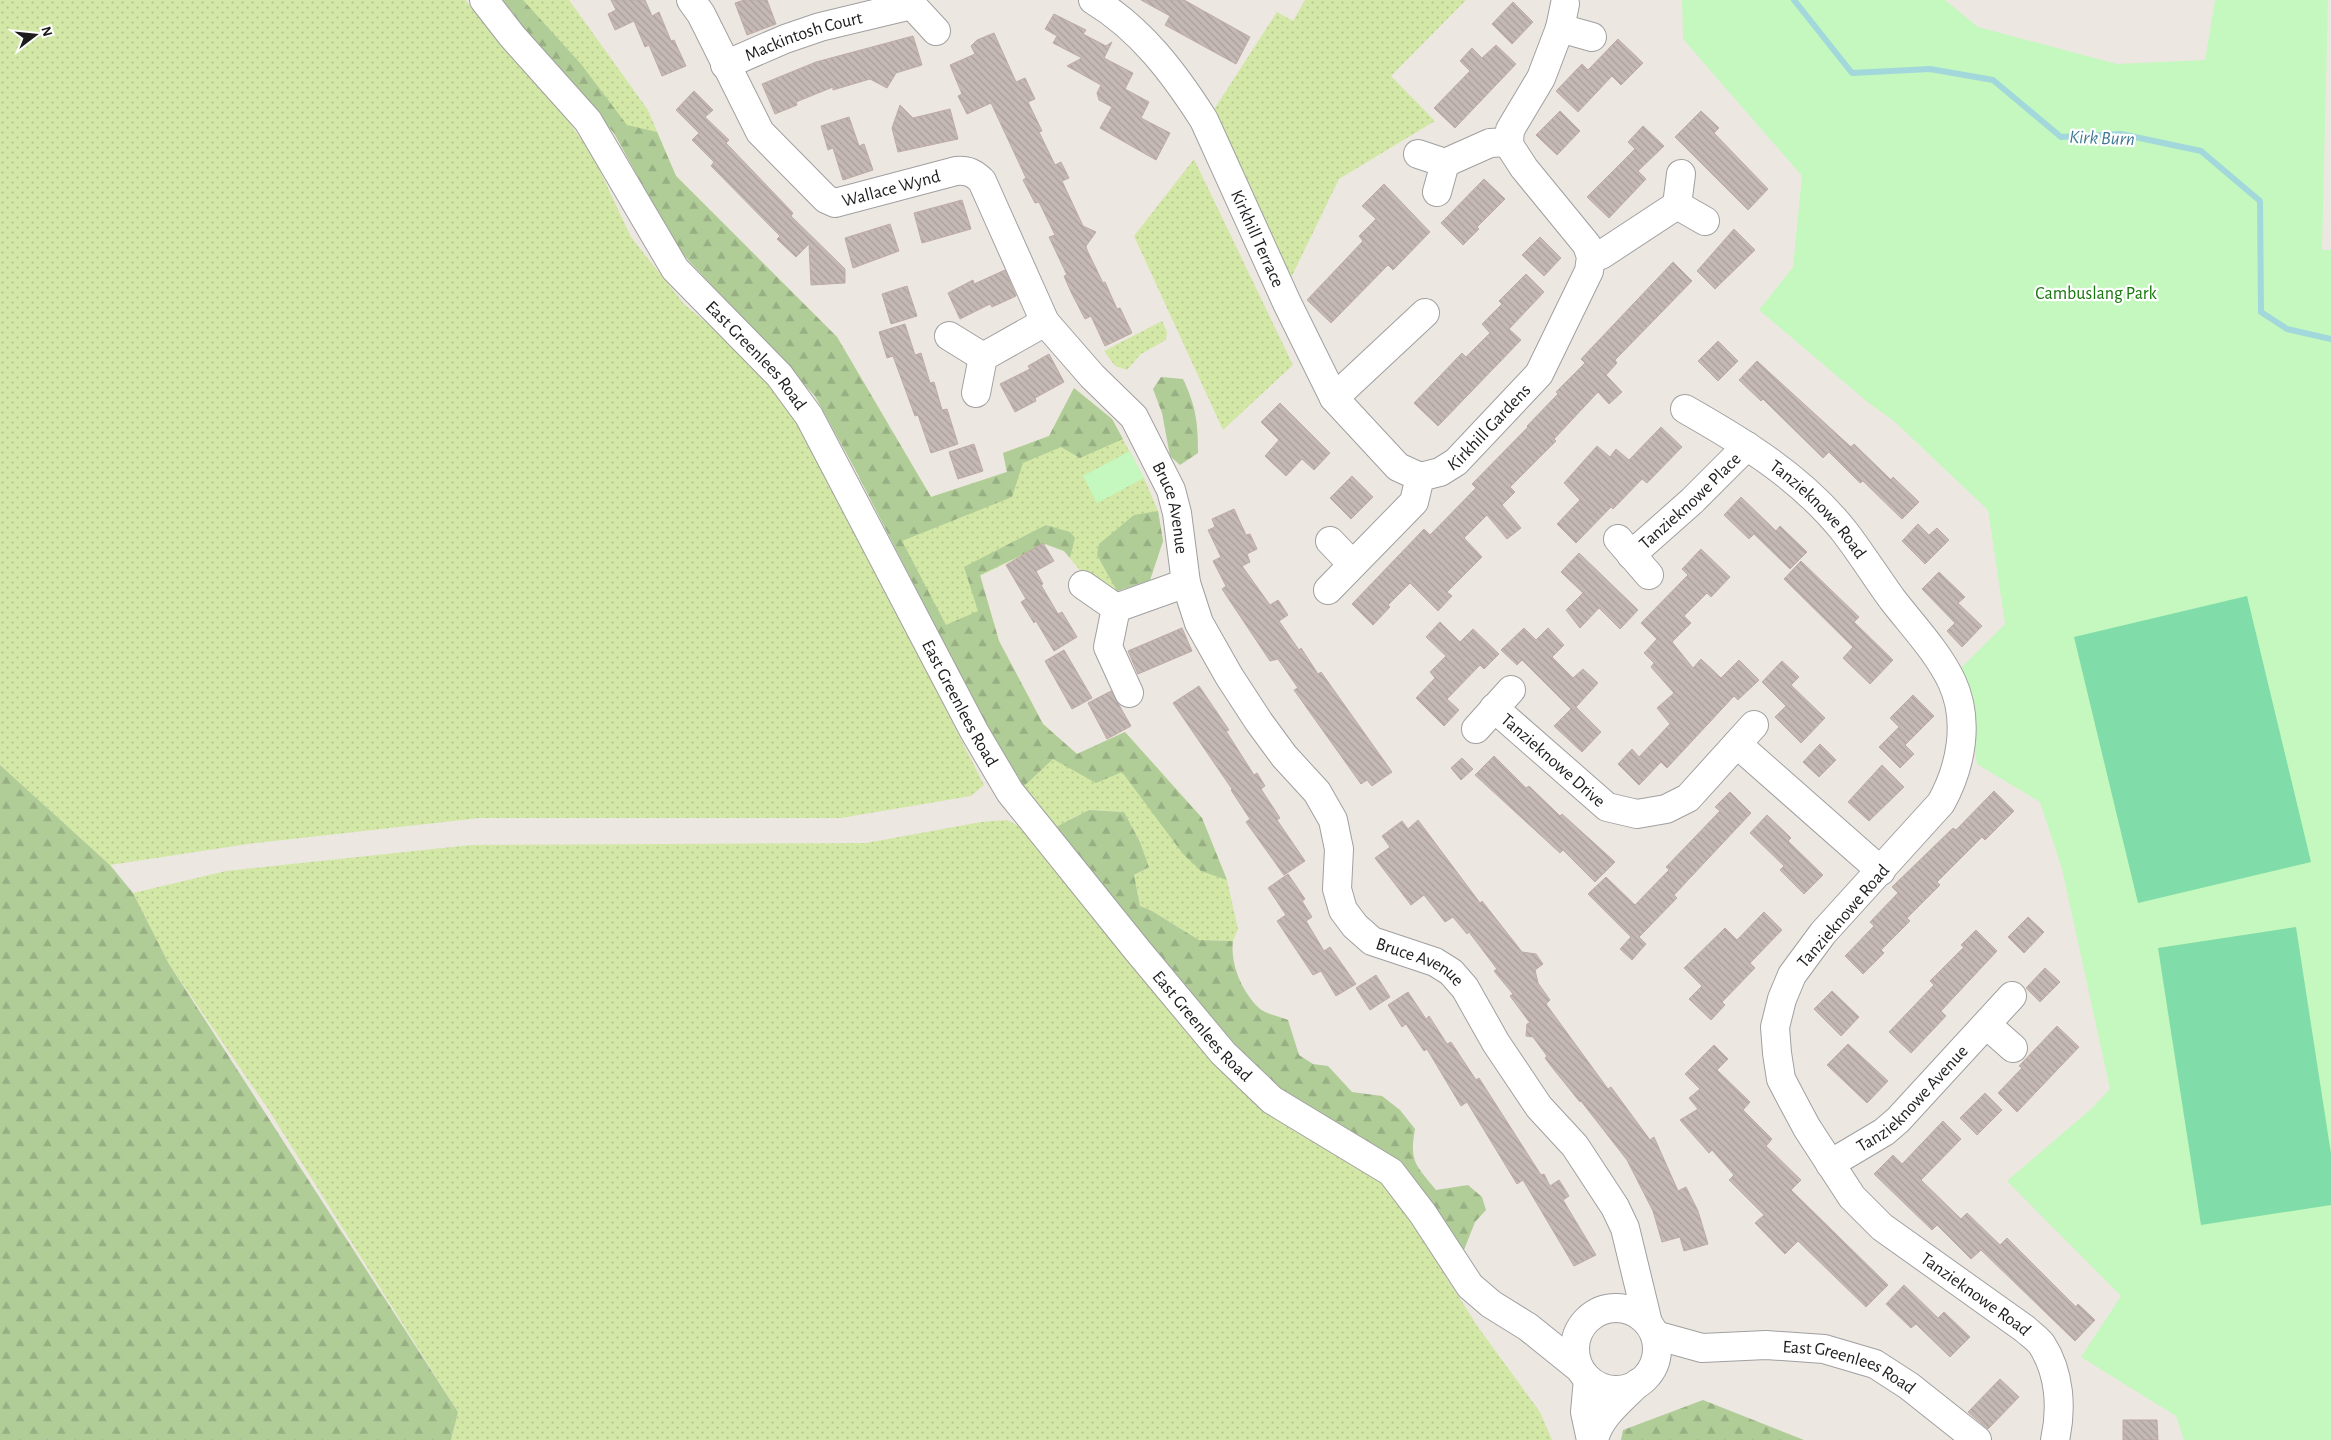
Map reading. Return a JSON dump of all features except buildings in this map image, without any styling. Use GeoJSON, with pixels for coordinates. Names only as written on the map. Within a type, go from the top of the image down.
{"type":"FeatureCollection","features":[{"type":"Feature","properties":{"kind":"street","name":"East Greenlees Road"},"geometry":{"type":"LineString","coordinates":[[484,0],[512,36],[588,121],[675,269],[779,375],[809,416],[974,731],[1010,792],[1138,951],[1224,1053],[1272,1100],[1391,1172],[1423,1214],[1470,1286],[1490,1304],[1528,1327],[1583,1373]]}},
{"type":"Feature","properties":{"kind":"street","name":"Wallace Wynd"},"geometry":{"type":"LineString","coordinates":[[691,0],[701,14],[760,132],[826,199],[835,203],[956,170],[965,170],[982,181],[1045,322],[1092,376],[1134,417],[1144,437]]}},
{"type":"Feature","properties":{"kind":"street","name":"Kirkhill Terrace"},"geometry":{"type":"LineString","coordinates":[[1093,0],[1106,8],[1144,40],[1188,96],[1204,120],[1287,303],[1334,398],[1398,467],[1420,477]]}},
{"type":"Feature","properties":{"kind":"street","name":"Mackintosh Court"},"geometry":{"type":"LineString","coordinates":[[725,64],[785,39],[820,27],[913,2],[936,31]]}},
{"type":"Feature","properties":{"kind":"street"},"geometry":{"type":"LineString","coordinates":[[1592,37],[1563,16],[1541,78],[1510,130],[1509,142],[1511,148],[1524,168],[1584,240],[1591,257],[1601,255],[1676,204],[1681,174]]}},
{"type":"Feature","properties":{"kind":"street"},"geometry":{"type":"LineString","coordinates":[[1418,154],[1445,163],[1490,143],[1509,142]]}},
{"type":"Feature","properties":{"kind":"street"},"geometry":{"type":"LineString","coordinates":[[1437,192],[1445,163]]}},
{"type":"Feature","properties":{"kind":"street"},"geometry":{"type":"LineString","coordinates":[[1676,204],[1705,221]]}},
{"type":"Feature","properties":{"kind":"street","name":"Kirkhill Gardens"},"geometry":{"type":"LineString","coordinates":[[1420,477],[1440,472],[1456,462],[1539,374],[1590,272],[1591,257]]}},
{"type":"Feature","properties":{"kind":"street"},"geometry":{"type":"LineString","coordinates":[[1334,398],[1425,313]]}},
{"type":"Feature","properties":{"kind":"street"},"geometry":{"type":"LineString","coordinates":[[976,393],[983,357],[1045,322]]}},
{"type":"Feature","properties":{"kind":"street"},"geometry":{"type":"LineString","coordinates":[[949,336],[983,357]]}},
{"type":"Feature","properties":{"kind":"street","name":"Tanzieknowe Road"},"geometry":{"type":"LineString","coordinates":[[1685,409],[1747,446],[1780,469],[1810,495],[1843,530],[1936,656],[1952,683],[1962,727],[1960,751],[1949,789],[1941,803],[1824,933],[1792,975],[1782,999],[1775,1027],[1782,1078],[1807,1128],[1852,1197],[1882,1227],[2025,1329],[2042,1345],[2056,1376],[2060,1400],[2055,1440]]}},
{"type":"Feature","properties":{"kind":"street","name":"Bruce Avenue"},"geometry":{"type":"LineString","coordinates":[[1144,437],[1171,490],[1186,583],[1199,623],[1229,676],[1284,756],[1317,792],[1333,820],[1339,849],[1337,889],[1343,910],[1355,926],[1372,941],[1435,962],[1451,972],[1465,988],[1496,1043],[1539,1107],[1575,1146],[1615,1207],[1625,1228],[1632,1262],[1651,1329]]}},
{"type":"Feature","properties":{"kind":"street","name":"Tanzieknowe Place"},"geometry":{"type":"LineString","coordinates":[[1633,556],[1692,502],[1747,446]]}},
{"type":"Feature","properties":{"kind":"street"},"geometry":{"type":"LineString","coordinates":[[1328,590],[1414,502],[1420,477]]}},
{"type":"Feature","properties":{"kind":"street"},"geometry":{"type":"LineString","coordinates":[[1330,541],[1352,564]]}},
{"type":"Feature","properties":{"kind":"street"},"geometry":{"type":"LineString","coordinates":[[1116,608],[1186,583]]}},
{"type":"Feature","properties":{"kind":"street"},"geometry":{"type":"LineString","coordinates":[[1083,585],[1116,608]]}},
{"type":"Feature","properties":{"kind":"street"},"geometry":{"type":"LineString","coordinates":[[1116,608],[1108,647],[1129,693]]}},
{"type":"Feature","properties":{"kind":"street","name":"Tanzieknowe Drive"},"geometry":{"type":"LineString","coordinates":[[1476,729],[1503,699],[1587,791],[1607,807],[1626,813],[1637,814],[1666,809],[1688,798],[1746,734],[1881,871]]}},
{"type":"Feature","properties":{"kind":"street","name":"Tanzieknowe Avenue"},"geometry":{"type":"LineString","coordinates":[[1830,1164],[1884,1132],[1898,1120],[2012,996]]}},
{"type":"Feature","properties":{"kind":"street"},"geometry":{"type":"LineString","coordinates":[[1987,1025],[2013,1048]]}},
{"type":"Feature","properties":{"kind":"street"},"geometry":{"type":"LineString","coordinates":[[1592,1440],[1585,1412],[1583,1373],[1575,1355],[1575,1342],[1579,1329],[1600,1313],[1632,1262]]}},
{"type":"Feature","properties":{"kind":"street"},"geometry":{"type":"LineString","coordinates":[[1528,1327],[1600,1313],[1632,1311],[1651,1329],[1657,1349],[1654,1362],[1643,1379],[1609,1412],[1592,1440]]}},
{"type":"Feature","properties":{"kind":"street","name":"East Greenlees Road"},"geometry":{"type":"LineString","coordinates":[[1651,1329],[1702,1348],[1795,1345],[1824,1348],[1874,1364],[1909,1386],[1977,1440]]}},
{"type":"Feature","properties":{"kind":"street","name":"East Greenlees Road"},"geometry":{"type":"LineString","coordinates":[[1643,1379],[1702,1348]]}},
{"type":"Feature","properties":{"kind":"street"},"geometry":{"type":"LineString","coordinates":[[1583,1373],[1599,1386],[1612,1390],[1625,1389],[1643,1379]]}},
{"type":"Feature","properties":{"kind":"green space"},"geometry":{"type":"Polygon","coordinates":[[[0,0],[465,0],[541,82],[593,156],[631,237],[684,304],[754,363],[801,423],[984,785],[971,796],[841,818],[480,818],[248,844],[110,865],[0,765],[0,0]]]}},
{"type":"Feature","properties":{"kind":"green space"},"geometry":{"type":"Polygon","coordinates":[[[496,0],[569,0],[648,110],[676,176],[837,337],[931,497],[1007,472],[1003,453],[1049,436],[1074,388],[1112,419],[1144,478],[1158,511],[1163,541],[1150,580],[1117,591],[1083,574],[1064,551],[1045,544],[980,576],[999,641],[1043,724],[1077,754],[1125,732],[1202,818],[1227,880],[1238,929],[1233,941],[1199,940],[1152,911],[1140,906],[1134,875],[1149,867],[1140,842],[1124,812],[1089,810],[1052,829],[1008,769],[855,469],[815,396],[677,248],[614,133],[496,0]]]}},
{"type":"Feature","properties":{"kind":"green space"},"geometry":{"type":"Polygon","coordinates":[[[496,0],[523,0],[581,64],[627,125],[657,132],[676,176],[837,337],[931,497],[1007,472],[1003,453],[1049,436],[1074,388],[1112,419],[1123,439],[1080,458],[1061,447],[1023,463],[1012,497],[902,541],[946,625],[978,611],[964,567],[1046,525],[1070,532],[1075,538],[1070,558],[1064,551],[1045,544],[980,575],[999,641],[1043,724],[1077,754],[1125,732],[1202,818],[1227,880],[1201,871],[1183,854],[1122,772],[1096,783],[1053,759],[1022,788],[1008,769],[855,469],[815,396],[677,248],[614,133],[496,0]]]}},
{"type":"Feature","properties":{"kind":"green space"},"geometry":{"type":"Polygon","coordinates":[[[1305,0],[1466,0],[1391,76],[1435,121],[1339,179],[1289,282],[1213,111],[1277,12],[1293,21],[1305,0]]]}},
{"type":"Feature","properties":{"kind":"green space","name":"Cambuslang Park"},"geometry":{"type":"Polygon","coordinates":[[[1682,0],[1945,0],[1978,27],[2117,64],[2205,60],[2215,0],[2328,0],[2322,250],[2331,250],[2331,1440],[2184,1440],[2176,1416],[2081,1357],[2121,1296],[2007,1181],[2091,1109],[2110,1089],[2062,869],[2040,802],[1977,764],[1962,667],[2005,624],[1988,510],[1894,421],[1870,404],[1759,310],[1793,267],[1802,176],[1683,39],[1682,0]]]}},
{"type":"Feature","properties":{"kind":"green space"},"geometry":{"type":"Polygon","coordinates":[[[1194,159],[1293,365],[1223,430],[1134,236],[1194,159]]]}},
{"type":"Feature","properties":{"kind":"green space"},"geometry":{"type":"Polygon","coordinates":[[[1162,321],[1167,332],[1166,340],[1141,354],[1127,370],[1115,366],[1104,351],[1162,321]]]}},
{"type":"Feature","properties":{"kind":"green space"},"geometry":{"type":"Polygon","coordinates":[[[1161,377],[1183,379],[1191,398],[1195,415],[1198,453],[1180,465],[1170,456],[1162,413],[1153,389],[1161,377]]]}},
{"type":"Feature","properties":{"kind":"green space"},"geometry":{"type":"Polygon","coordinates":[[[1130,451],[1144,478],[1097,503],[1083,476],[1130,451]]]}},
{"type":"Feature","properties":{"kind":"green space"},"geometry":{"type":"Polygon","coordinates":[[[1158,511],[1163,541],[1150,580],[1117,591],[1097,555],[1099,544],[1134,515],[1158,511]]]}},
{"type":"Feature","properties":{"kind":"green space"},"geometry":{"type":"Polygon","coordinates":[[[2247,596],[2311,862],[2138,903],[2074,637],[2247,596]]]}},
{"type":"Feature","properties":{"kind":"green space"},"geometry":{"type":"Polygon","coordinates":[[[0,765],[110,865],[133,893],[169,964],[458,1412],[451,1440],[0,1440],[0,765]]]}},
{"type":"Feature","properties":{"kind":"green space"},"geometry":{"type":"Polygon","coordinates":[[[1089,810],[1124,812],[1140,842],[1149,867],[1134,875],[1140,906],[1152,911],[1199,940],[1233,941],[1235,968],[1247,994],[1262,1010],[1288,1020],[1299,1055],[1313,1064],[1328,1066],[1352,1092],[1382,1096],[1400,1110],[1415,1129],[1413,1149],[1416,1162],[1423,1175],[1436,1190],[1468,1185],[1482,1197],[1486,1210],[1475,1222],[1462,1255],[1395,1164],[1269,1084],[1182,988],[1052,829],[1089,810]]]}},
{"type":"Feature","properties":{"kind":"green space"},"geometry":{"type":"Polygon","coordinates":[[[1007,820],[1021,827],[1128,960],[1222,1066],[1289,1128],[1385,1181],[1478,1327],[1540,1412],[1552,1440],[451,1440],[458,1412],[268,1109],[169,964],[133,893],[226,871],[471,845],[866,843],[981,822],[1007,820]]]}},
{"type":"Feature","properties":{"kind":"green space"},"geometry":{"type":"Polygon","coordinates":[[[2296,927],[2331,1154],[2331,1205],[2201,1225],[2158,948],[2296,927]]]}},
{"type":"Feature","properties":{"kind":"green space"},"geometry":{"type":"Polygon","coordinates":[[[1703,1400],[1804,1440],[1621,1440],[1623,1430],[1703,1400]]]}},
{"type":"Feature","properties":{"kind":"waterway","name":"Kirk Burn"},"geometry":{"type":"LineString","coordinates":[[1794,0],[1852,73],[1930,69],[1993,80],[2061,137],[2121,134],[2201,151],[2260,201],[2261,312],[2287,329],[2331,339]]}}]}
